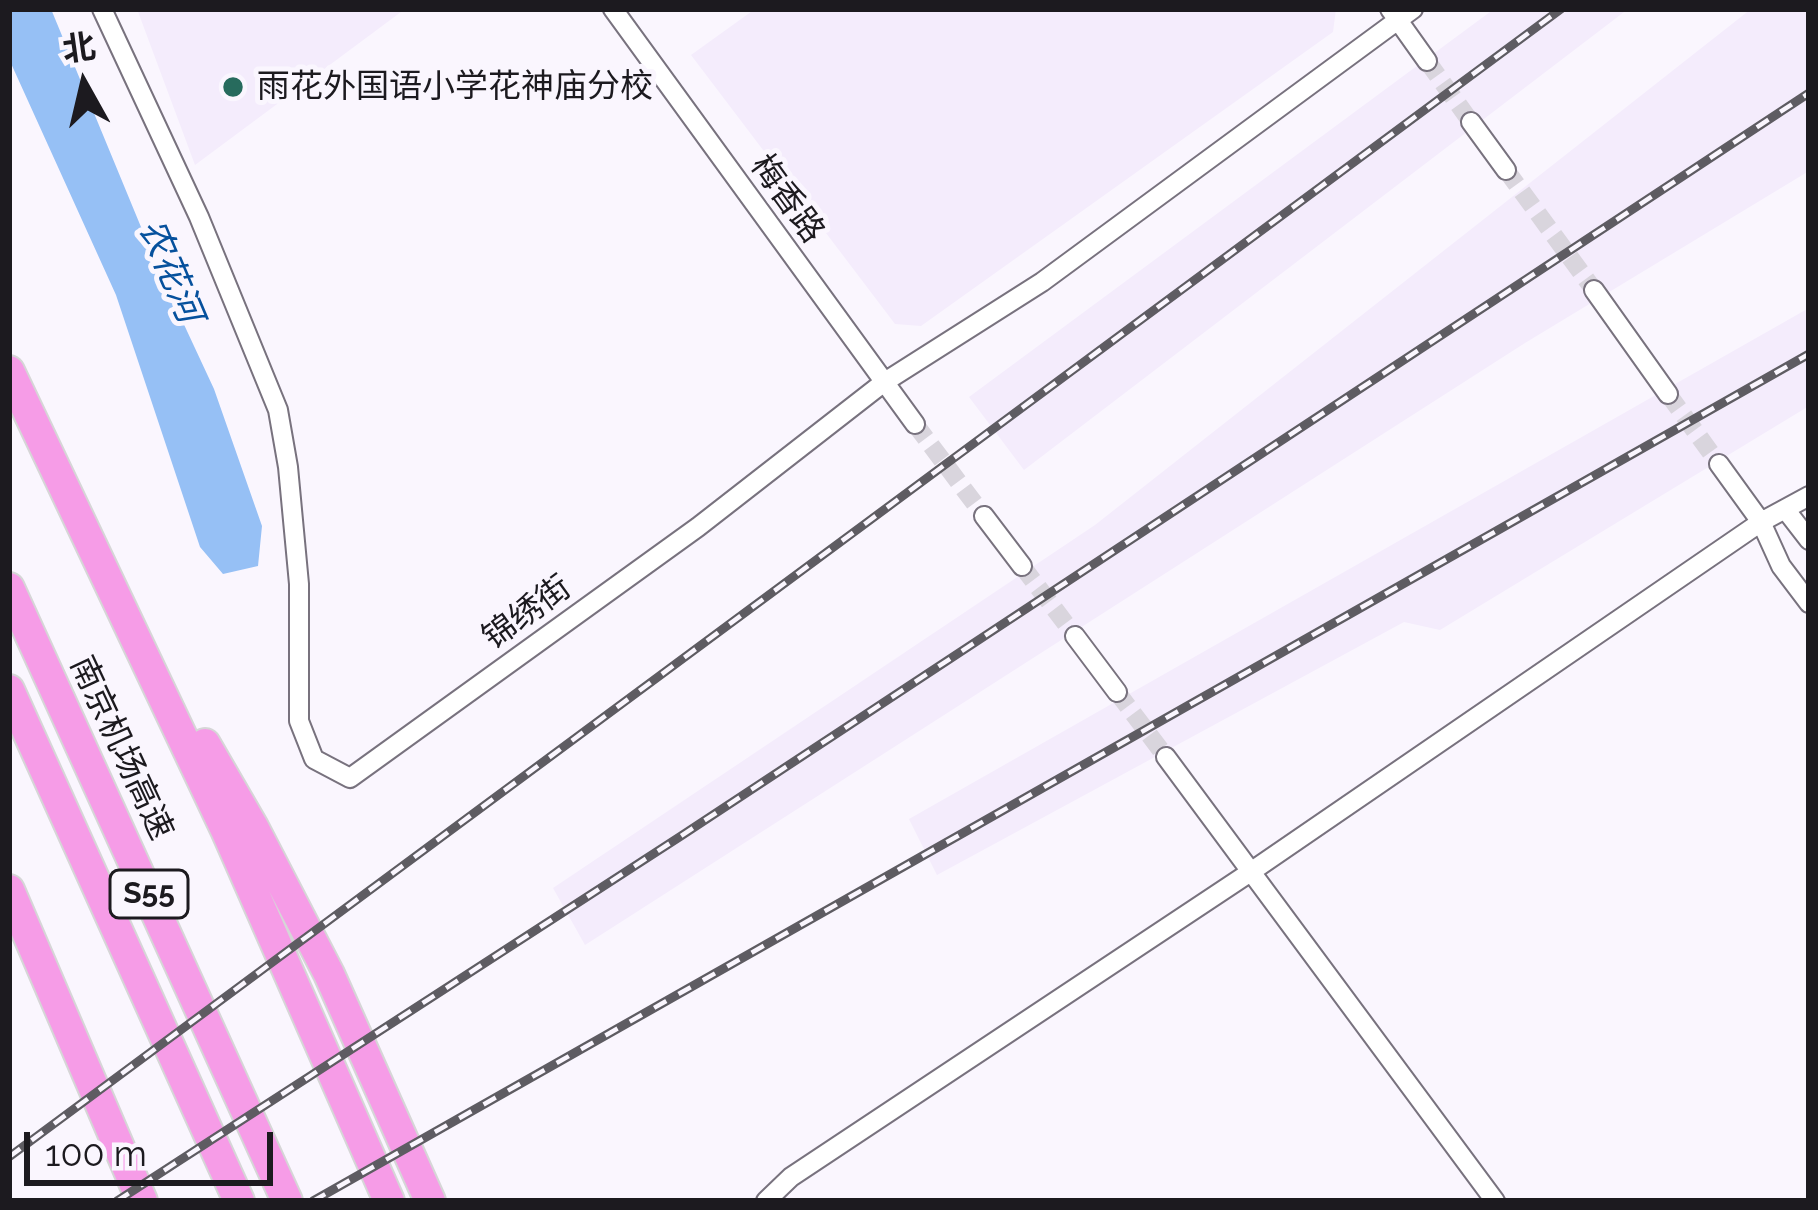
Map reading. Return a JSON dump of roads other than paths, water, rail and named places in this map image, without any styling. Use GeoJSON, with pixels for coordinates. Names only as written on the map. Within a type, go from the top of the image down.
{"type":"FeatureCollection","features":[{"type":"Feature","properties":{"kind":"highway"},"geometry":{"type":"LineString","coordinates":[[9,370],[226,830],[389,1201]]}},
{"type":"Feature","properties":{"kind":"highway"},"geometry":{"type":"LineString","coordinates":[[108,580],[254,827],[328,974],[430,1201]]}},
{"type":"Feature","properties":{"kind":"highway","name":"南京机场高速"},"geometry":{"type":"LineString","coordinates":[[9,588],[287,1201]]}},
{"type":"Feature","properties":{"kind":"highway","name":"S55"},"geometry":{"type":"LineString","coordinates":[[9,690],[239,1201]]}},
{"type":"Feature","properties":{"kind":"highway"},"geometry":{"type":"LineString","coordinates":[[9,890],[142,1201]]}},
{"type":"Feature","properties":{"kind":"street","name":"锦绣街"},"geometry":{"type":"LineString","coordinates":[[102,9],[199,217],[278,410],[299,584],[299,721],[314,759],[350,778],[698,527],[883,383],[1042,282],[1400,13]]}},
{"type":"Feature","properties":{"kind":"street","name":"梅香路"},"geometry":{"type":"LineString","coordinates":[[613,9],[915,424]]}},
{"type":"Feature","properties":{"kind":"street"},"geometry":{"type":"LineString","coordinates":[[1400,13],[1427,62]]}},
{"type":"Feature","properties":{"kind":"street"},"geometry":{"type":"LineString","coordinates":[[1471,122],[1507,170]]}},
{"type":"Feature","properties":{"kind":"street"},"geometry":{"type":"LineString","coordinates":[[1594,290],[1668,394]]}},
{"type":"Feature","properties":{"kind":"street"},"geometry":{"type":"LineString","coordinates":[[1719,464],[1761,522],[1781,566],[1809,603]]}},
{"type":"Feature","properties":{"kind":"street"},"geometry":{"type":"LineString","coordinates":[[766,1201],[791,1177],[1252,871],[1761,522],[1809,496]]}},
{"type":"Feature","properties":{"kind":"street"},"geometry":{"type":"LineString","coordinates":[[1785,509],[1809,540]]}},
{"type":"Feature","properties":{"kind":"street"},"geometry":{"type":"LineString","coordinates":[[984,516],[1022,566]]}},
{"type":"Feature","properties":{"kind":"street"},"geometry":{"type":"LineString","coordinates":[[1076,637],[1117,692]]}},
{"type":"Feature","properties":{"kind":"street"},"geometry":{"type":"LineString","coordinates":[[1166,757],[1495,1201]]}},
{"type":"Feature","properties":{"kind":"water"},"geometry":{"type":"Polygon","coordinates":[[[9,9],[51,9],[160,273],[214,389],[262,526],[258,566],[223,574],[200,547],[116,295],[9,59],[9,9]]]}},
{"type":"Feature","properties":{"kind":"tunnel"},"geometry":{"type":"LineString","coordinates":[[1427,61],[1471,122]]}},
{"type":"Feature","properties":{"kind":"tunnel"},"geometry":{"type":"LineString","coordinates":[[1506,170],[1594,290]]}},
{"type":"Feature","properties":{"kind":"tunnel"},"geometry":{"type":"LineString","coordinates":[[1668,394],[1719,464]]}},
{"type":"Feature","properties":{"kind":"tunnel"},"geometry":{"type":"LineString","coordinates":[[915,424],[984,516]]}},
{"type":"Feature","properties":{"kind":"tunnel"},"geometry":{"type":"LineString","coordinates":[[1022,566],[1075,636]]}},
{"type":"Feature","properties":{"kind":"tunnel"},"geometry":{"type":"LineString","coordinates":[[1117,692],[1166,757]]}},
{"type":"Feature","properties":{"kind":"railway"},"geometry":{"type":"LineString","coordinates":[[9,1157],[1561,9]]}},
{"type":"Feature","properties":{"kind":"railway"},"geometry":{"type":"LineString","coordinates":[[117,1201],[681,836],[1809,93]]}},
{"type":"Feature","properties":{"kind":"railway"},"geometry":{"type":"LineString","coordinates":[[313,1201],[1809,354]]}},
{"type":"Feature","properties":{"kind":"place","name":"雨花外国语小学花神庙分校"},"geometry":{"type":"Point","coordinates":[233,87]}},
{"type":"Feature","properties":{"kind":"water label","name":"农花河"},"geometry":{"type":"Point","coordinates":[170,271]}}]}
